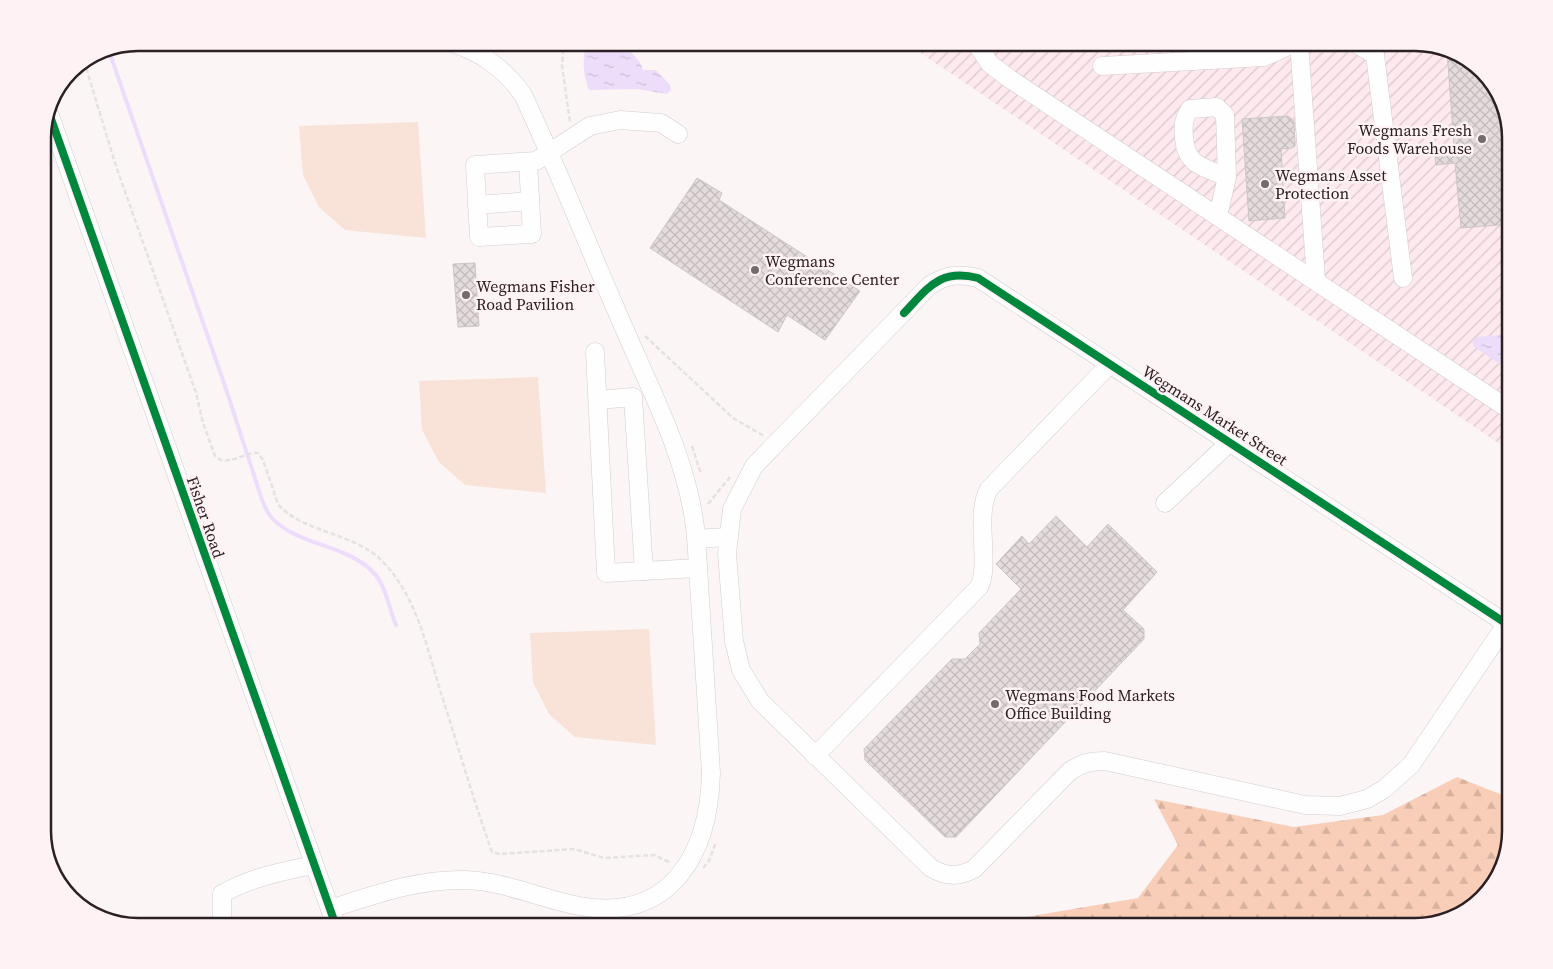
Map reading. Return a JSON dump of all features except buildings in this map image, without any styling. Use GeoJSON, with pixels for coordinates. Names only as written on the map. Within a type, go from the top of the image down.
{"type":"FeatureCollection","features":[{"type":"Feature","properties":{"kind":"street"},"geometry":{"type":"LineString","coordinates":[[337,918],[408,885],[444,880],[468,880],[500,885],[581,907],[622,907],[650,898],[663,891],[686,868],[698,848],[708,811],[710,793],[706,678],[694,510],[682,464],[652,388],[522,95],[504,71],[481,55],[471,51]]}},
{"type":"Feature","properties":{"kind":"street"},"geometry":{"type":"LineString","coordinates":[[981,51],[990,64],[1010,80],[1316,280],[1502,405]]}},
{"type":"Feature","properties":{"kind":"street"},"geometry":{"type":"LineString","coordinates":[[1102,66],[1264,57],[1278,51]]}},
{"type":"Feature","properties":{"kind":"street"},"geometry":{"type":"LineString","coordinates":[[1299,51],[1316,280]]}},
{"type":"Feature","properties":{"kind":"street"},"geometry":{"type":"LineString","coordinates":[[1375,51],[1403,278]]}},
{"type":"Feature","properties":{"kind":"street"},"geometry":{"type":"LineString","coordinates":[[528,162],[532,234],[480,237],[475,165],[536,160],[567,139],[598,123],[620,120],[661,123],[678,134]]}},
{"type":"Feature","properties":{"kind":"street","name":"Fisher Road"},"geometry":{"type":"LineString","coordinates":[[53,123],[314,865],[330,918]]}},
{"type":"Feature","properties":{"kind":"street"},"geometry":{"type":"LineString","coordinates":[[1218,216],[1227,177]]}},
{"type":"Feature","properties":{"kind":"street"},"geometry":{"type":"LineString","coordinates":[[477,205],[530,201]]}},
{"type":"Feature","properties":{"kind":"street","name":"Wegmans Market Street"},"geometry":{"type":"LineString","coordinates":[[1502,619],[978,278],[962,274],[945,276],[930,285],[754,466],[732,510],[727,537],[734,641],[741,670],[760,701],[931,868],[942,874],[953,876],[974,869],[1070,771],[1081,764],[1093,761],[1105,761],[1280,801],[1323,806],[1353,804],[1368,799],[1384,789],[1411,766],[1502,634]]}},
{"type":"Feature","properties":{"kind":"street"},"geometry":{"type":"LineString","coordinates":[[595,352],[606,572],[698,568]]}},
{"type":"Feature","properties":{"kind":"street"},"geometry":{"type":"LineString","coordinates":[[815,756],[979,588],[982,575],[983,504],[988,489],[1110,364]]}},
{"type":"Feature","properties":{"kind":"street"},"geometry":{"type":"LineString","coordinates":[[598,400],[633,397],[652,388]]}},
{"type":"Feature","properties":{"kind":"street"},"geometry":{"type":"LineString","coordinates":[[633,397],[644,570]]}},
{"type":"Feature","properties":{"kind":"street"},"geometry":{"type":"LineString","coordinates":[[1165,503],[1230,442]]}},
{"type":"Feature","properties":{"kind":"street"},"geometry":{"type":"LineString","coordinates":[[696,539],[727,537]]}},
{"type":"Feature","properties":{"kind":"street"},"geometry":{"type":"LineString","coordinates":[[222,918],[222,894],[234,887],[279,872],[314,865]]}},
{"type":"Feature","properties":{"kind":"path"},"geometry":{"type":"LineString","coordinates":[[564,51],[564,85],[570,120],[567,139]]}},
{"type":"Feature","properties":{"kind":"path"},"geometry":{"type":"LineString","coordinates":[[86,69],[115,163],[196,394],[203,423],[215,456],[226,461],[254,452],[261,455],[278,504],[282,509],[306,523],[343,537],[373,553],[386,564],[406,596],[427,643],[492,852],[500,854],[574,849],[604,858],[654,855],[672,865],[686,868],[704,868],[707,866],[716,839]]}},
{"type":"Feature","properties":{"kind":"path"},"geometry":{"type":"LineString","coordinates":[[641,330],[648,344]]}},
{"type":"Feature","properties":{"kind":"path"},"geometry":{"type":"LineString","coordinates":[[645,336],[733,418],[765,437],[762,442]]}},
{"type":"Feature","properties":{"kind":"path"},"geometry":{"type":"LineString","coordinates":[[690,441],[702,478]]}},
{"type":"Feature","properties":{"kind":"path"},"geometry":{"type":"LineString","coordinates":[[708,502],[732,475]]}},
{"type":"Feature","properties":{"kind":"path"},"geometry":{"type":"LineString","coordinates":[[706,494],[708,506]]}},
{"type":"Feature","properties":{"kind":"shaded area"},"geometry":{"type":"Polygon","coordinates":[[[918,51],[1415,51],[1438,54],[1468,69],[1484,85],[1490,95],[1497,110],[1502,132],[1502,446],[918,51]]]}},
{"type":"Feature","properties":{"kind":"shaded area"},"geometry":{"type":"Polygon","coordinates":[[[418,122],[426,238],[345,230],[319,207],[303,175],[299,126],[418,122]]]}},
{"type":"Feature","properties":{"kind":"shaded area"},"geometry":{"type":"Polygon","coordinates":[[[538,377],[546,493],[465,485],[439,462],[422,430],[419,381],[538,377]]]}},
{"type":"Feature","properties":{"kind":"shaded area"},"geometry":{"type":"Polygon","coordinates":[[[649,629],[656,745],[575,737],[549,714],[533,682],[530,633],[649,629]]]}},
{"type":"Feature","properties":{"kind":"green space"},"geometry":{"type":"Polygon","coordinates":[[[1457,777],[1502,795],[1502,831],[1499,854],[1484,884],[1468,900],[1448,911],[1426,917],[1020,918],[1138,898],[1178,845],[1154,799],[1294,827],[1383,815],[1457,777]]]}},
{"type":"Feature","properties":{"kind":"water"},"geometry":{"type":"Polygon","coordinates":[[[585,51],[630,51],[643,70],[656,70],[670,85],[671,90],[667,94],[637,89],[589,90],[584,73],[585,51]]]}},
{"type":"Feature","properties":{"kind":"water"},"geometry":{"type":"Polygon","coordinates":[[[1502,335],[1502,366],[1474,347],[1472,341],[1477,337],[1502,335]]]}},
{"type":"Feature","properties":{"kind":"waterway"},"geometry":{"type":"LineString","coordinates":[[111,56],[266,508],[271,517],[282,527],[294,534],[349,556],[373,572],[384,590],[396,625]]}},
{"type":"Feature","properties":{"kind":"cycle path"},"geometry":{"type":"LineString","coordinates":[[53,123],[333,918]]}},
{"type":"Feature","properties":{"kind":"cycle path"},"geometry":{"type":"LineString","coordinates":[[904,313],[928,288],[944,278],[954,276],[978,278],[1502,621]]}},
{"type":"Feature","properties":{"kind":"place","name":"Wegmans Fresh Foods Warehouse"},"geometry":{"type":"Point","coordinates":[1482,139]}},
{"type":"Feature","properties":{"kind":"place","name":"Wegmans Asset Protection"},"geometry":{"type":"Point","coordinates":[1265,184]}},
{"type":"Feature","properties":{"kind":"place","name":"Wegmans Conference Center"},"geometry":{"type":"Point","coordinates":[755,270]}},
{"type":"Feature","properties":{"kind":"place","name":"Wegmans Fisher Road Pavilion"},"geometry":{"type":"Point","coordinates":[466,295]}},
{"type":"Feature","properties":{"kind":"place","name":"Wegmans Food Markets Office Building"},"geometry":{"type":"Point","coordinates":[995,704]}}]}
